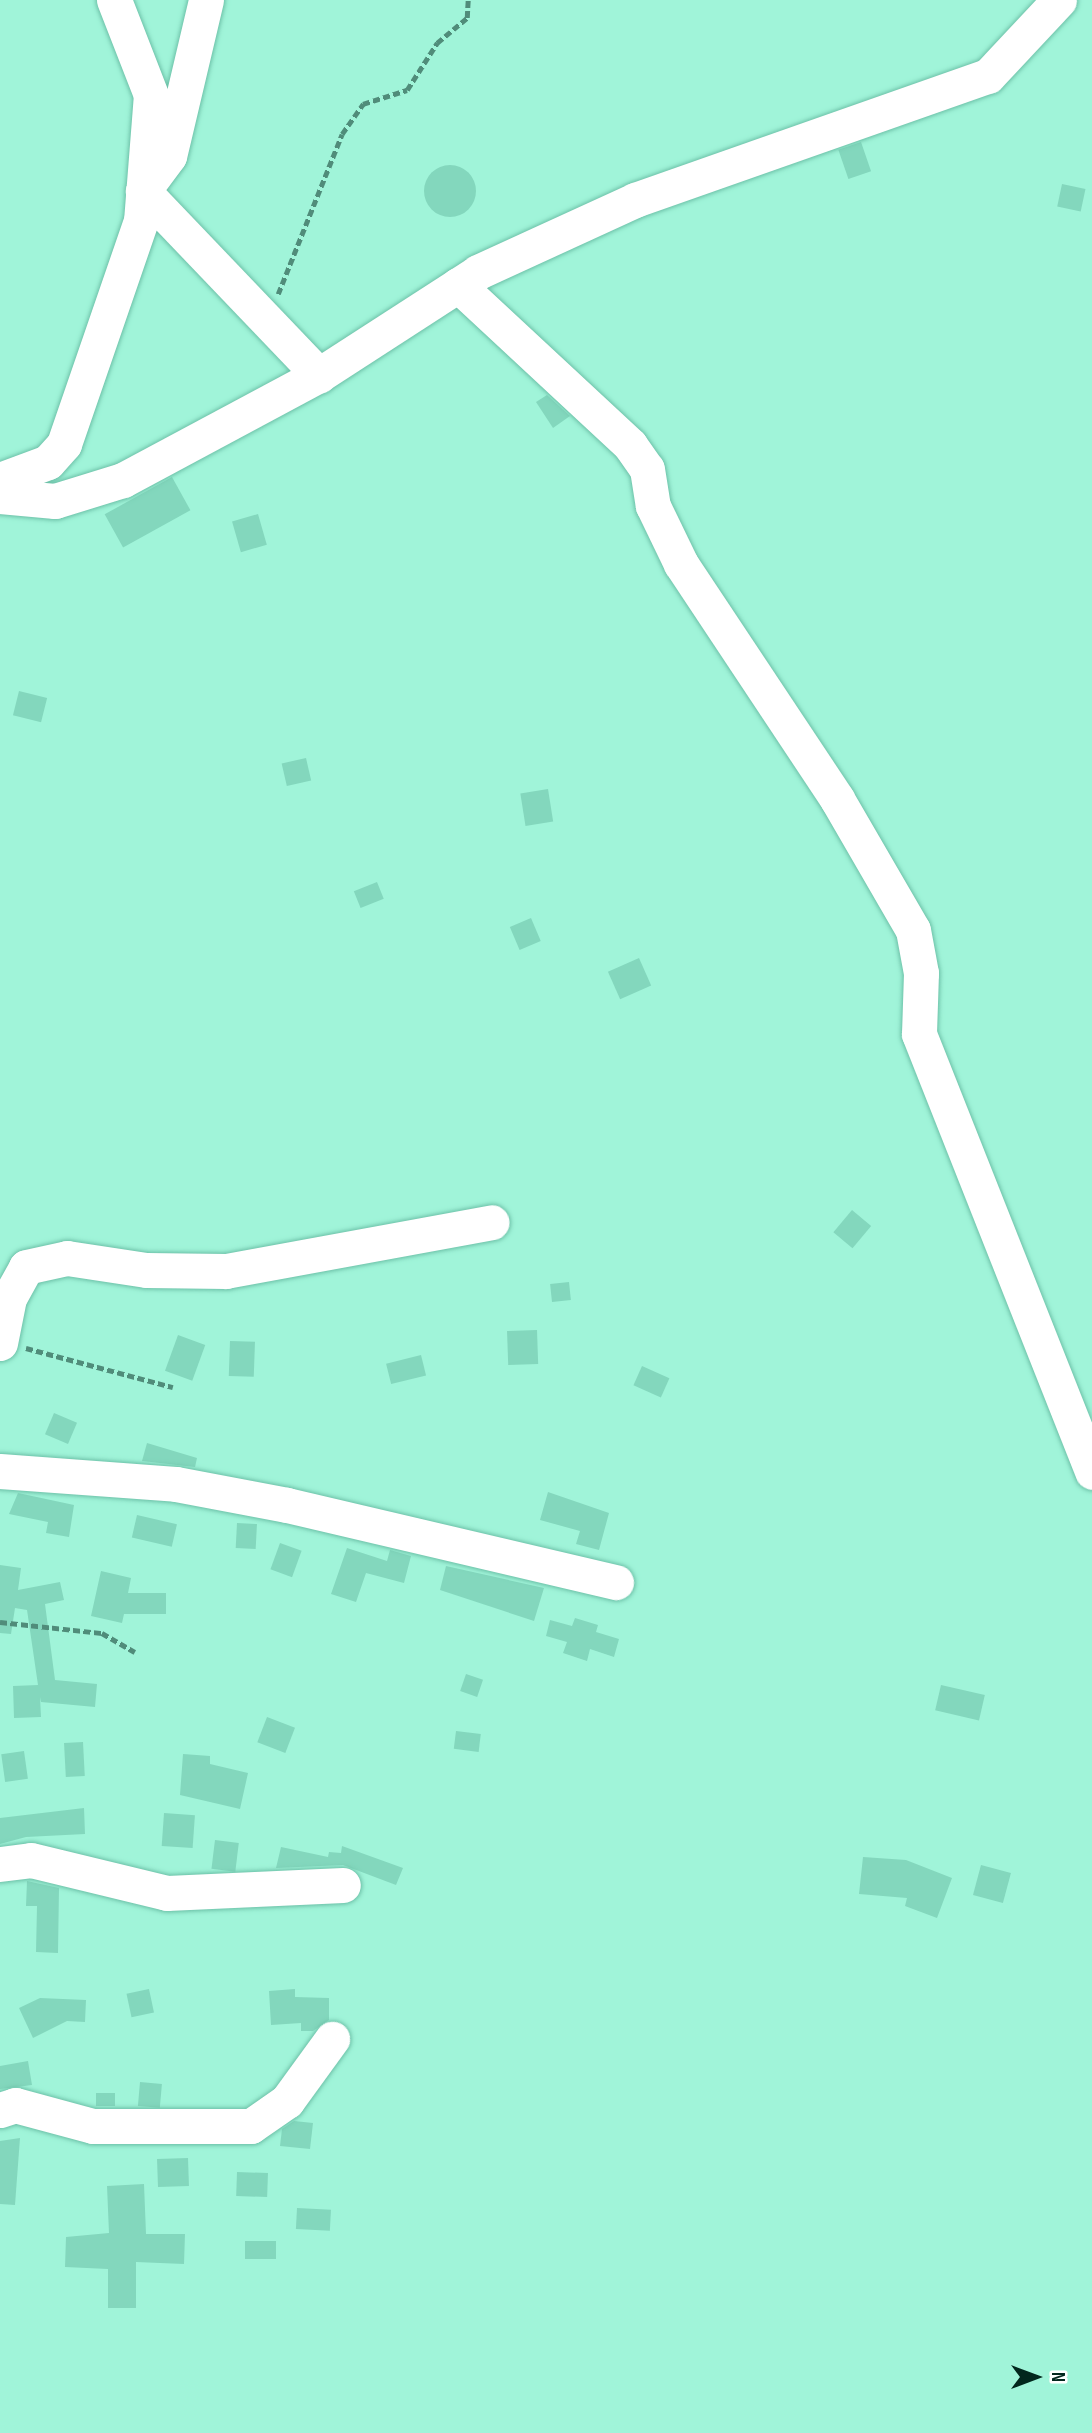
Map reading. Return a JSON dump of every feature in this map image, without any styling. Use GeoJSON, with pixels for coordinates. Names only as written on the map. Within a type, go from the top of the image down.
{"type":"FeatureCollection","features":[{"type":"Feature","properties":{"kind":"street"},"geometry":{"type":"LineString","coordinates":[[0,480],[48,462],[64,444],[141,221],[151,95],[114,0]]}},
{"type":"Feature","properties":{"kind":"street"},"geometry":{"type":"LineString","coordinates":[[144,191],[169,156],[206,0]]}},
{"type":"Feature","properties":{"kind":"street"},"geometry":{"type":"LineString","coordinates":[[0,496],[55,501],[123,480],[319,375],[458,285],[635,200],[988,76],[1059,0]]}},
{"type":"Feature","properties":{"kind":"street"},"geometry":{"type":"LineString","coordinates":[[144,191],[319,375]]}},
{"type":"Feature","properties":{"kind":"street"},"geometry":{"type":"LineString","coordinates":[[458,285],[630,445],[648,468],[653,506],[681,564],[837,799],[913,930],[921,973],[919,1034],[1092,1472]]}},
{"type":"Feature","properties":{"kind":"street"},"geometry":{"type":"LineString","coordinates":[[1,1343],[9,1298],[26,1267],[67,1258],[146,1270],[226,1271],[492,1222]]}},
{"type":"Feature","properties":{"kind":"street"},"geometry":{"type":"LineString","coordinates":[[0,1471],[176,1483],[288,1505],[616,1582]]}},
{"type":"Feature","properties":{"kind":"street"},"geometry":{"type":"LineString","coordinates":[[0,1864],[31,1860],[167,1893],[343,1885]]}},
{"type":"Feature","properties":{"kind":"street"},"geometry":{"type":"LineString","coordinates":[[0,2110],[15,2105],[93,2126],[251,2126],[287,2101],[332,2039]]}},
{"type":"Feature","properties":{"kind":"path"},"geometry":{"type":"LineString","coordinates":[[268,321],[342,134],[363,104],[407,90],[437,43],[467,18],[468,0]]}},
{"type":"Feature","properties":{"kind":"path"},"geometry":{"type":"LineString","coordinates":[[1,1343],[69,1356],[173,1387]]}},
{"type":"Feature","properties":{"kind":"path"},"geometry":{"type":"LineString","coordinates":[[0,1622],[102,1633],[135,1652]]}},
{"type":"Feature","properties":{"kind":"building"},"geometry":{"type":"Polygon","coordinates":[[[861,142],[871,171],[848,179],[838,150],[861,142]]]}},
{"type":"Feature","properties":{"kind":"building"},"geometry":{"type":"Polygon","coordinates":[[[450,165],[460,167],[468,173],[474,181],[474,201],[468,209],[460,215],[450,217],[440,215],[432,209],[426,201],[424,191],[426,181],[432,173],[440,167],[450,165]]]}},
{"type":"Feature","properties":{"kind":"building"},"geometry":{"type":"Polygon","coordinates":[[[1062,184],[1085,189],[1081,211],[1057,206],[1062,184]]]}},
{"type":"Feature","properties":{"kind":"building"},"geometry":{"type":"Polygon","coordinates":[[[547,395],[570,416],[553,428],[536,402],[547,395]]]}},
{"type":"Feature","properties":{"kind":"building"},"geometry":{"type":"Polygon","coordinates":[[[172,477],[190,510],[123,548],[105,514],[172,477]]]}},
{"type":"Feature","properties":{"kind":"building"},"geometry":{"type":"Polygon","coordinates":[[[258,514],[267,545],[241,552],[232,521],[258,514]]]}},
{"type":"Feature","properties":{"kind":"building"},"geometry":{"type":"Polygon","coordinates":[[[19,691],[47,698],[41,722],[13,715],[19,691]]]}},
{"type":"Feature","properties":{"kind":"building"},"geometry":{"type":"Polygon","coordinates":[[[306,758],[311,780],[287,786],[282,764],[306,758]]]}},
{"type":"Feature","properties":{"kind":"building"},"geometry":{"type":"Polygon","coordinates":[[[548,789],[553,822],[526,826],[520,793],[548,789]]]}},
{"type":"Feature","properties":{"kind":"building"},"geometry":{"type":"Polygon","coordinates":[[[377,882],[384,899],[361,908],[354,891],[377,882]]]}},
{"type":"Feature","properties":{"kind":"building"},"geometry":{"type":"Polygon","coordinates":[[[531,918],[541,941],[520,950],[510,927],[531,918]]]}},
{"type":"Feature","properties":{"kind":"building"},"geometry":{"type":"Polygon","coordinates":[[[639,958],[651,985],[620,999],[608,972],[639,958]]]}},
{"type":"Feature","properties":{"kind":"building"},"geometry":{"type":"Polygon","coordinates":[[[852,1210],[871,1226],[853,1248],[833,1232],[852,1210]]]}},
{"type":"Feature","properties":{"kind":"building"},"geometry":{"type":"Polygon","coordinates":[[[569,1282],[571,1300],[552,1302],[550,1284],[569,1282]]]}},
{"type":"Feature","properties":{"kind":"building"},"geometry":{"type":"Polygon","coordinates":[[[537,1330],[538,1364],[508,1365],[507,1331],[537,1330]]]}},
{"type":"Feature","properties":{"kind":"building"},"geometry":{"type":"Polygon","coordinates":[[[178,1335],[205,1345],[192,1381],[165,1371],[178,1335]]]}},
{"type":"Feature","properties":{"kind":"building"},"geometry":{"type":"Polygon","coordinates":[[[230,1341],[255,1342],[254,1377],[229,1376],[230,1341]]]}},
{"type":"Feature","properties":{"kind":"building"},"geometry":{"type":"Polygon","coordinates":[[[421,1355],[426,1375],[391,1384],[386,1364],[421,1355]]]}},
{"type":"Feature","properties":{"kind":"building"},"geometry":{"type":"Polygon","coordinates":[[[642,1366],[669,1378],[661,1397],[633,1385],[642,1366]]]}},
{"type":"Feature","properties":{"kind":"building"},"geometry":{"type":"Polygon","coordinates":[[[54,1413],[77,1423],[68,1444],[45,1434],[54,1413]]]}},
{"type":"Feature","properties":{"kind":"building"},"geometry":{"type":"Polygon","coordinates":[[[147,1443],[197,1458],[195,1467],[142,1461],[147,1443]]]}},
{"type":"Feature","properties":{"kind":"building"},"geometry":{"type":"Polygon","coordinates":[[[548,1492],[609,1513],[599,1550],[576,1544],[580,1531],[540,1520],[548,1492]]]}},
{"type":"Feature","properties":{"kind":"building"},"geometry":{"type":"Polygon","coordinates":[[[18,1493],[74,1505],[69,1537],[46,1533],[48,1522],[9,1514],[18,1493]]]}},
{"type":"Feature","properties":{"kind":"building"},"geometry":{"type":"Polygon","coordinates":[[[137,1515],[177,1524],[172,1547],[132,1537],[137,1515]]]}},
{"type":"Feature","properties":{"kind":"building"},"geometry":{"type":"Polygon","coordinates":[[[237,1523],[257,1524],[256,1549],[236,1548],[237,1523]]]}},
{"type":"Feature","properties":{"kind":"building"},"geometry":{"type":"Polygon","coordinates":[[[280,1543],[302,1551],[292,1577],[270,1569],[280,1543]]]}},
{"type":"Feature","properties":{"kind":"building"},"geometry":{"type":"Polygon","coordinates":[[[347,1548],[387,1561],[390,1550],[411,1556],[404,1583],[366,1573],[356,1602],[331,1594],[347,1548]]]}},
{"type":"Feature","properties":{"kind":"building"},"geometry":{"type":"Polygon","coordinates":[[[0,1565],[21,1568],[18,1590],[60,1582],[64,1600],[45,1604],[55,1680],[97,1684],[95,1707],[41,1702],[40,1697],[41,1717],[14,1718],[13,1686],[38,1685],[27,1610],[15,1608],[11,1634],[0,1633],[0,1565]]]}},
{"type":"Feature","properties":{"kind":"building"},"geometry":{"type":"Polygon","coordinates":[[[446,1566],[544,1588],[534,1621],[440,1590],[446,1566]]]}},
{"type":"Feature","properties":{"kind":"building"},"geometry":{"type":"Polygon","coordinates":[[[101,1571],[131,1578],[128,1593],[166,1593],[166,1614],[124,1614],[122,1623],[91,1616],[101,1571]]]}},
{"type":"Feature","properties":{"kind":"building"},"geometry":{"type":"Polygon","coordinates":[[[575,1618],[598,1625],[596,1632],[619,1639],[614,1657],[590,1649],[587,1661],[563,1653],[567,1642],[546,1636],[550,1620],[572,1626],[575,1618]]]}},
{"type":"Feature","properties":{"kind":"building"},"geometry":{"type":"Polygon","coordinates":[[[466,1674],[483,1680],[477,1697],[460,1691],[466,1674]]]}},
{"type":"Feature","properties":{"kind":"building"},"geometry":{"type":"Polygon","coordinates":[[[941,1685],[985,1695],[979,1720],[935,1710],[941,1685]]]}},
{"type":"Feature","properties":{"kind":"building"},"geometry":{"type":"Polygon","coordinates":[[[267,1717],[295,1728],[285,1753],[257,1742],[267,1717]]]}},
{"type":"Feature","properties":{"kind":"building"},"geometry":{"type":"Polygon","coordinates":[[[456,1731],[481,1734],[479,1752],[454,1749],[456,1731]]]}},
{"type":"Feature","properties":{"kind":"building"},"geometry":{"type":"Polygon","coordinates":[[[83,1742],[85,1776],[66,1777],[64,1743],[83,1742]]]}},
{"type":"Feature","properties":{"kind":"building"},"geometry":{"type":"Polygon","coordinates":[[[24,1751],[28,1779],[5,1782],[1,1754],[24,1751]]]}},
{"type":"Feature","properties":{"kind":"building"},"geometry":{"type":"Polygon","coordinates":[[[183,1754],[210,1756],[210,1764],[248,1773],[240,1809],[180,1795],[183,1754]]]}},
{"type":"Feature","properties":{"kind":"building"},"geometry":{"type":"Polygon","coordinates":[[[84,1808],[85,1834],[26,1837],[0,1844],[0,1818],[84,1808]]]}},
{"type":"Feature","properties":{"kind":"building"},"geometry":{"type":"Polygon","coordinates":[[[164,1813],[195,1815],[193,1848],[162,1846],[164,1813]]]}},
{"type":"Feature","properties":{"kind":"building"},"geometry":{"type":"Polygon","coordinates":[[[215,1840],[239,1843],[235,1872],[211,1869],[215,1840]]]}},
{"type":"Feature","properties":{"kind":"building"},"geometry":{"type":"Polygon","coordinates":[[[342,1846],[403,1868],[396,1885],[343,1865],[276,1868],[281,1847],[328,1857],[329,1852],[341,1853],[342,1846]]]}},
{"type":"Feature","properties":{"kind":"building"},"geometry":{"type":"Polygon","coordinates":[[[863,1857],[906,1860],[952,1878],[937,1918],[905,1906],[907,1898],[859,1894],[863,1857]]]}},
{"type":"Feature","properties":{"kind":"building"},"geometry":{"type":"Polygon","coordinates":[[[981,1865],[1011,1873],[1003,1903],[973,1895],[981,1865]]]}},
{"type":"Feature","properties":{"kind":"building"},"geometry":{"type":"Polygon","coordinates":[[[27,1881],[59,1888],[58,1953],[36,1952],[37,1906],[26,1906],[27,1881]]]}},
{"type":"Feature","properties":{"kind":"building"},"geometry":{"type":"Polygon","coordinates":[[[149,1989],[154,2012],[131,2017],[127,1994],[149,1989]]]}},
{"type":"Feature","properties":{"kind":"building"},"geometry":{"type":"Polygon","coordinates":[[[295,1989],[295,1997],[329,1998],[329,2020],[313,2031],[301,2031],[301,2023],[271,2025],[269,1991],[295,1989]]]}},
{"type":"Feature","properties":{"kind":"building"},"geometry":{"type":"Polygon","coordinates":[[[40,1998],[86,2000],[85,2022],[67,2021],[33,2038],[19,2008],[40,1998]]]}},
{"type":"Feature","properties":{"kind":"building"},"geometry":{"type":"Polygon","coordinates":[[[28,2061],[32,2085],[0,2089],[0,2066],[28,2061]]]}},
{"type":"Feature","properties":{"kind":"building"},"geometry":{"type":"Polygon","coordinates":[[[140,2082],[162,2084],[160,2108],[138,2106],[140,2082]]]}},
{"type":"Feature","properties":{"kind":"building"},"geometry":{"type":"Polygon","coordinates":[[[96,2093],[115,2093],[115,2106],[96,2106],[96,2093]]]}},
{"type":"Feature","properties":{"kind":"building"},"geometry":{"type":"Polygon","coordinates":[[[294,2121],[313,2123],[310,2149],[280,2146],[282,2129],[294,2121]]]}},
{"type":"Feature","properties":{"kind":"building"},"geometry":{"type":"Polygon","coordinates":[[[20,2138],[15,2205],[0,2204],[0,2141],[20,2138]]]}},
{"type":"Feature","properties":{"kind":"building"},"geometry":{"type":"Polygon","coordinates":[[[188,2158],[189,2186],[158,2187],[157,2159],[188,2158]]]}},
{"type":"Feature","properties":{"kind":"building"},"geometry":{"type":"Polygon","coordinates":[[[237,2172],[268,2173],[267,2197],[236,2196],[237,2172]]]}},
{"type":"Feature","properties":{"kind":"building"},"geometry":{"type":"Polygon","coordinates":[[[144,2184],[146,2234],[185,2234],[184,2264],[136,2262],[136,2308],[108,2308],[108,2269],[65,2267],[66,2237],[109,2233],[107,2186],[144,2184]]]}},
{"type":"Feature","properties":{"kind":"building"},"geometry":{"type":"Polygon","coordinates":[[[297,2208],[331,2210],[330,2231],[296,2229],[297,2208]]]}},
{"type":"Feature","properties":{"kind":"building"},"geometry":{"type":"Polygon","coordinates":[[[245,2241],[276,2241],[276,2259],[245,2259],[245,2241]]]}}]}
